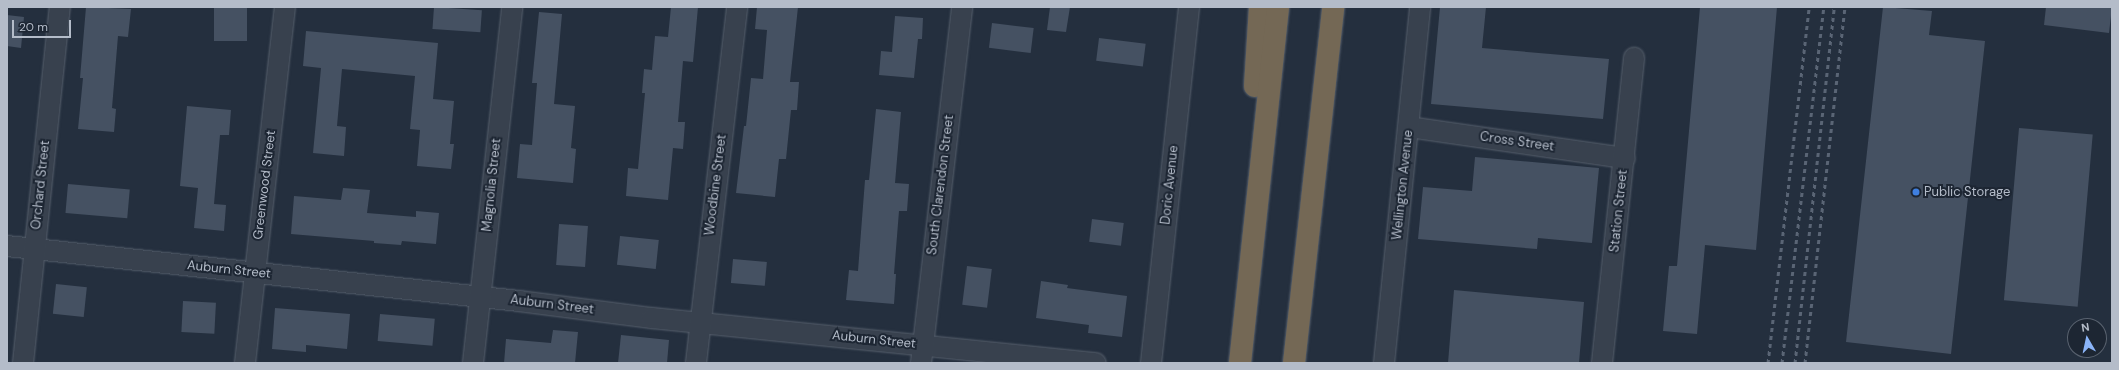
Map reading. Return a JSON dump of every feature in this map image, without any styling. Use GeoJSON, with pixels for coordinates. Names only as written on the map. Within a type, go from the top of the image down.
{"type":"FeatureCollection","features":[{"type":"Feature","properties":{"kind":"highway"},"geometry":{"type":"LineString","coordinates":[[1239,363],[1260,7]]}},
{"type":"Feature","properties":{"kind":"highway"},"geometry":{"type":"LineString","coordinates":[[1239,363],[1278,7]]}},
{"type":"Feature","properties":{"kind":"highway"},"geometry":{"type":"LineString","coordinates":[[1294,363],[1333,7]]}},
{"type":"Feature","properties":{"kind":"street","name":"Orchard Street"},"geometry":{"type":"LineString","coordinates":[[23,363],[60,7]]}},
{"type":"Feature","properties":{"kind":"street","name":"Greenwood Street"},"geometry":{"type":"LineString","coordinates":[[245,363],[254,272],[285,7]]}},
{"type":"Feature","properties":{"kind":"street","name":"Magnolia Street"},"geometry":{"type":"LineString","coordinates":[[473,363],[479,297],[512,7]]}},
{"type":"Feature","properties":{"kind":"street","name":"Woodbine Street"},"geometry":{"type":"LineString","coordinates":[[696,363],[737,7]]}},
{"type":"Feature","properties":{"kind":"street","name":"South Clarendon Street"},"geometry":{"type":"LineString","coordinates":[[922,354],[962,7]]}},
{"type":"Feature","properties":{"kind":"street","name":"Doric Avenue"},"geometry":{"type":"LineString","coordinates":[[1151,363],[1190,7]]}},
{"type":"Feature","properties":{"kind":"street","name":"Wellington Avenue"},"geometry":{"type":"LineString","coordinates":[[1384,363],[1420,7]]}},
{"type":"Feature","properties":{"kind":"street","name":"Station Street"},"geometry":{"type":"LineString","coordinates":[[1602,363],[1625,158],[1634,58]]}},
{"type":"Feature","properties":{"kind":"street","name":"Cross Street"},"geometry":{"type":"LineString","coordinates":[[1409,127],[1625,158]]}},
{"type":"Feature","properties":{"kind":"street","name":"Auburn Street"},"geometry":{"type":"LineString","coordinates":[[7,246],[254,272],[700,323],[922,354],[1096,363]]}},
{"type":"Feature","properties":{"kind":"building"},"geometry":{"type":"Polygon","coordinates":[[[86,7],[131,9],[128,37],[118,36],[112,108],[116,109],[114,132],[78,129],[83,78],[80,78],[86,7]]]}},
{"type":"Feature","properties":{"kind":"building"},"geometry":{"type":"Polygon","coordinates":[[[214,7],[247,7],[247,41],[214,41],[214,7]]]}},
{"type":"Feature","properties":{"kind":"building"},"geometry":{"type":"Polygon","coordinates":[[[434,7],[482,10],[480,32],[432,29],[434,7]]]}},
{"type":"Feature","properties":{"kind":"building"},"geometry":{"type":"Polygon","coordinates":[[[671,7],[698,7],[693,62],[683,61],[678,122],[685,122],[683,149],[673,148],[668,200],[626,196],[628,168],[638,169],[645,93],[642,93],[644,69],[652,70],[655,36],[668,37],[671,7]]]}},
{"type":"Feature","properties":{"kind":"building"},"geometry":{"type":"Polygon","coordinates":[[[757,7],[798,7],[790,82],[799,82],[797,110],[791,110],[786,159],[779,159],[775,197],[736,193],[744,126],[746,126],[751,78],[763,79],[767,30],[755,29],[757,7]]]}},
{"type":"Feature","properties":{"kind":"building"},"geometry":{"type":"Polygon","coordinates":[[[1050,7],[1070,7],[1066,32],[1047,30],[1050,7]]]}},
{"type":"Feature","properties":{"kind":"building"},"geometry":{"type":"Polygon","coordinates":[[[1440,7],[1486,7],[1482,48],[1609,59],[1603,119],[1431,104],[1440,7]]]}},
{"type":"Feature","properties":{"kind":"building"},"geometry":{"type":"Polygon","coordinates":[[[1700,7],[1777,7],[1756,250],[1705,245],[1697,334],[1663,331],[1669,266],[1677,266],[1700,7]]]}},
{"type":"Feature","properties":{"kind":"building","name":"Public Storage"},"geometry":{"type":"Polygon","coordinates":[[[1883,7],[1932,11],[1929,35],[1985,41],[1951,354],[1846,342],[1883,7]]]}},
{"type":"Feature","properties":{"kind":"building"},"geometry":{"type":"Polygon","coordinates":[[[2046,7],[2112,7],[2109,33],[2044,25],[2046,7]]]}},
{"type":"Feature","properties":{"kind":"building"},"geometry":{"type":"Polygon","coordinates":[[[539,12],[562,14],[554,104],[575,106],[571,148],[576,149],[573,183],[517,178],[520,144],[532,145],[537,83],[532,83],[539,12]]]}},
{"type":"Feature","properties":{"kind":"building"},"geometry":{"type":"Polygon","coordinates":[[[7,15],[24,17],[21,48],[7,46],[7,15]]]}},
{"type":"Feature","properties":{"kind":"building"},"geometry":{"type":"Polygon","coordinates":[[[895,16],[923,18],[922,39],[918,39],[914,78],[879,75],[881,51],[892,52],[895,16]]]}},
{"type":"Feature","properties":{"kind":"building"},"geometry":{"type":"Polygon","coordinates":[[[992,23],[1034,28],[1031,53],[989,48],[992,23]]]}},
{"type":"Feature","properties":{"kind":"building"},"geometry":{"type":"Polygon","coordinates":[[[306,31],[438,43],[433,99],[454,101],[450,144],[454,144],[451,169],[417,166],[420,130],[410,129],[415,76],[342,69],[337,126],[346,127],[344,156],[313,153],[321,68],[303,66],[306,31]]]}},
{"type":"Feature","properties":{"kind":"building"},"geometry":{"type":"Polygon","coordinates":[[[1099,38],[1146,44],[1143,67],[1096,61],[1099,38]]]}},
{"type":"Feature","properties":{"kind":"building"},"geometry":{"type":"Polygon","coordinates":[[[187,106],[231,110],[229,135],[220,135],[214,204],[226,205],[224,231],[194,228],[198,188],[180,186],[187,106]]]}},
{"type":"Feature","properties":{"kind":"building"},"geometry":{"type":"Polygon","coordinates":[[[876,109],[901,112],[895,183],[909,184],[907,211],[899,211],[894,274],[896,274],[894,304],[846,300],[849,270],[858,271],[865,180],[869,180],[876,109]]]}},
{"type":"Feature","properties":{"kind":"building"},"geometry":{"type":"Polygon","coordinates":[[[2019,128],[2093,134],[2078,307],[2004,300],[2019,128]]]}},
{"type":"Feature","properties":{"kind":"building"},"geometry":{"type":"Polygon","coordinates":[[[1475,157],[1599,168],[1592,243],[1538,238],[1537,249],[1418,239],[1423,187],[1472,191],[1475,157]]]}},
{"type":"Feature","properties":{"kind":"building"},"geometry":{"type":"Polygon","coordinates":[[[68,184],[130,189],[127,218],[65,213],[68,184]]]}},
{"type":"Feature","properties":{"kind":"building"},"geometry":{"type":"Polygon","coordinates":[[[343,188],[370,190],[367,213],[416,217],[416,211],[439,213],[436,244],[402,241],[401,245],[374,243],[374,241],[291,234],[294,196],[341,200],[343,188]]]}},
{"type":"Feature","properties":{"kind":"building"},"geometry":{"type":"Polygon","coordinates":[[[1092,219],[1124,223],[1121,246],[1089,242],[1092,219]]]}},
{"type":"Feature","properties":{"kind":"building"},"geometry":{"type":"Polygon","coordinates":[[[559,224],[588,226],[585,267],[556,265],[559,224]]]}},
{"type":"Feature","properties":{"kind":"building"},"geometry":{"type":"Polygon","coordinates":[[[620,236],[659,240],[656,269],[617,265],[620,236]]]}},
{"type":"Feature","properties":{"kind":"building"},"geometry":{"type":"Polygon","coordinates":[[[733,259],[767,262],[765,286],[731,283],[733,259]]]}},
{"type":"Feature","properties":{"kind":"building"},"geometry":{"type":"Polygon","coordinates":[[[967,266],[992,269],[987,308],[962,305],[967,266]]]}},
{"type":"Feature","properties":{"kind":"building"},"geometry":{"type":"Polygon","coordinates":[[[1041,281],[1068,285],[1067,288],[1127,296],[1122,337],[1088,333],[1089,325],[1036,318],[1041,281]]]}},
{"type":"Feature","properties":{"kind":"building"},"geometry":{"type":"Polygon","coordinates":[[[56,284],[87,287],[84,317],[53,314],[56,284]]]}},
{"type":"Feature","properties":{"kind":"building"},"geometry":{"type":"Polygon","coordinates":[[[1454,290],[1584,302],[1579,363],[1448,363],[1454,290]]]}},
{"type":"Feature","properties":{"kind":"building"},"geometry":{"type":"Polygon","coordinates":[[[183,301],[216,303],[214,334],[181,332],[183,301]]]}},
{"type":"Feature","properties":{"kind":"building"},"geometry":{"type":"Polygon","coordinates":[[[275,308],[350,314],[347,349],[306,345],[306,352],[272,349],[275,308]]]}},
{"type":"Feature","properties":{"kind":"building"},"geometry":{"type":"Polygon","coordinates":[[[380,314],[435,319],[432,346],[378,341],[380,314]]]}},
{"type":"Feature","properties":{"kind":"building"},"geometry":{"type":"Polygon","coordinates":[[[553,330],[578,332],[575,363],[504,363],[506,339],[551,343],[553,330]]]}},
{"type":"Feature","properties":{"kind":"building"},"geometry":{"type":"Polygon","coordinates":[[[621,335],[669,340],[667,363],[618,363],[621,335]]]}},
{"type":"Feature","properties":{"kind":"railway"},"geometry":{"type":"LineString","coordinates":[[1768,363],[1809,7]]}},
{"type":"Feature","properties":{"kind":"railway"},"geometry":{"type":"LineString","coordinates":[[1782,363],[1824,7]]}},
{"type":"Feature","properties":{"kind":"railway"},"geometry":{"type":"LineString","coordinates":[[1795,363],[1834,7]]}},
{"type":"Feature","properties":{"kind":"railway"},"geometry":{"type":"LineString","coordinates":[[1805,363],[1845,7]]}},
{"type":"Feature","properties":{"kind":"place","name":"Public Storage"},"geometry":{"type":"Point","coordinates":[1916,192]}}]}
